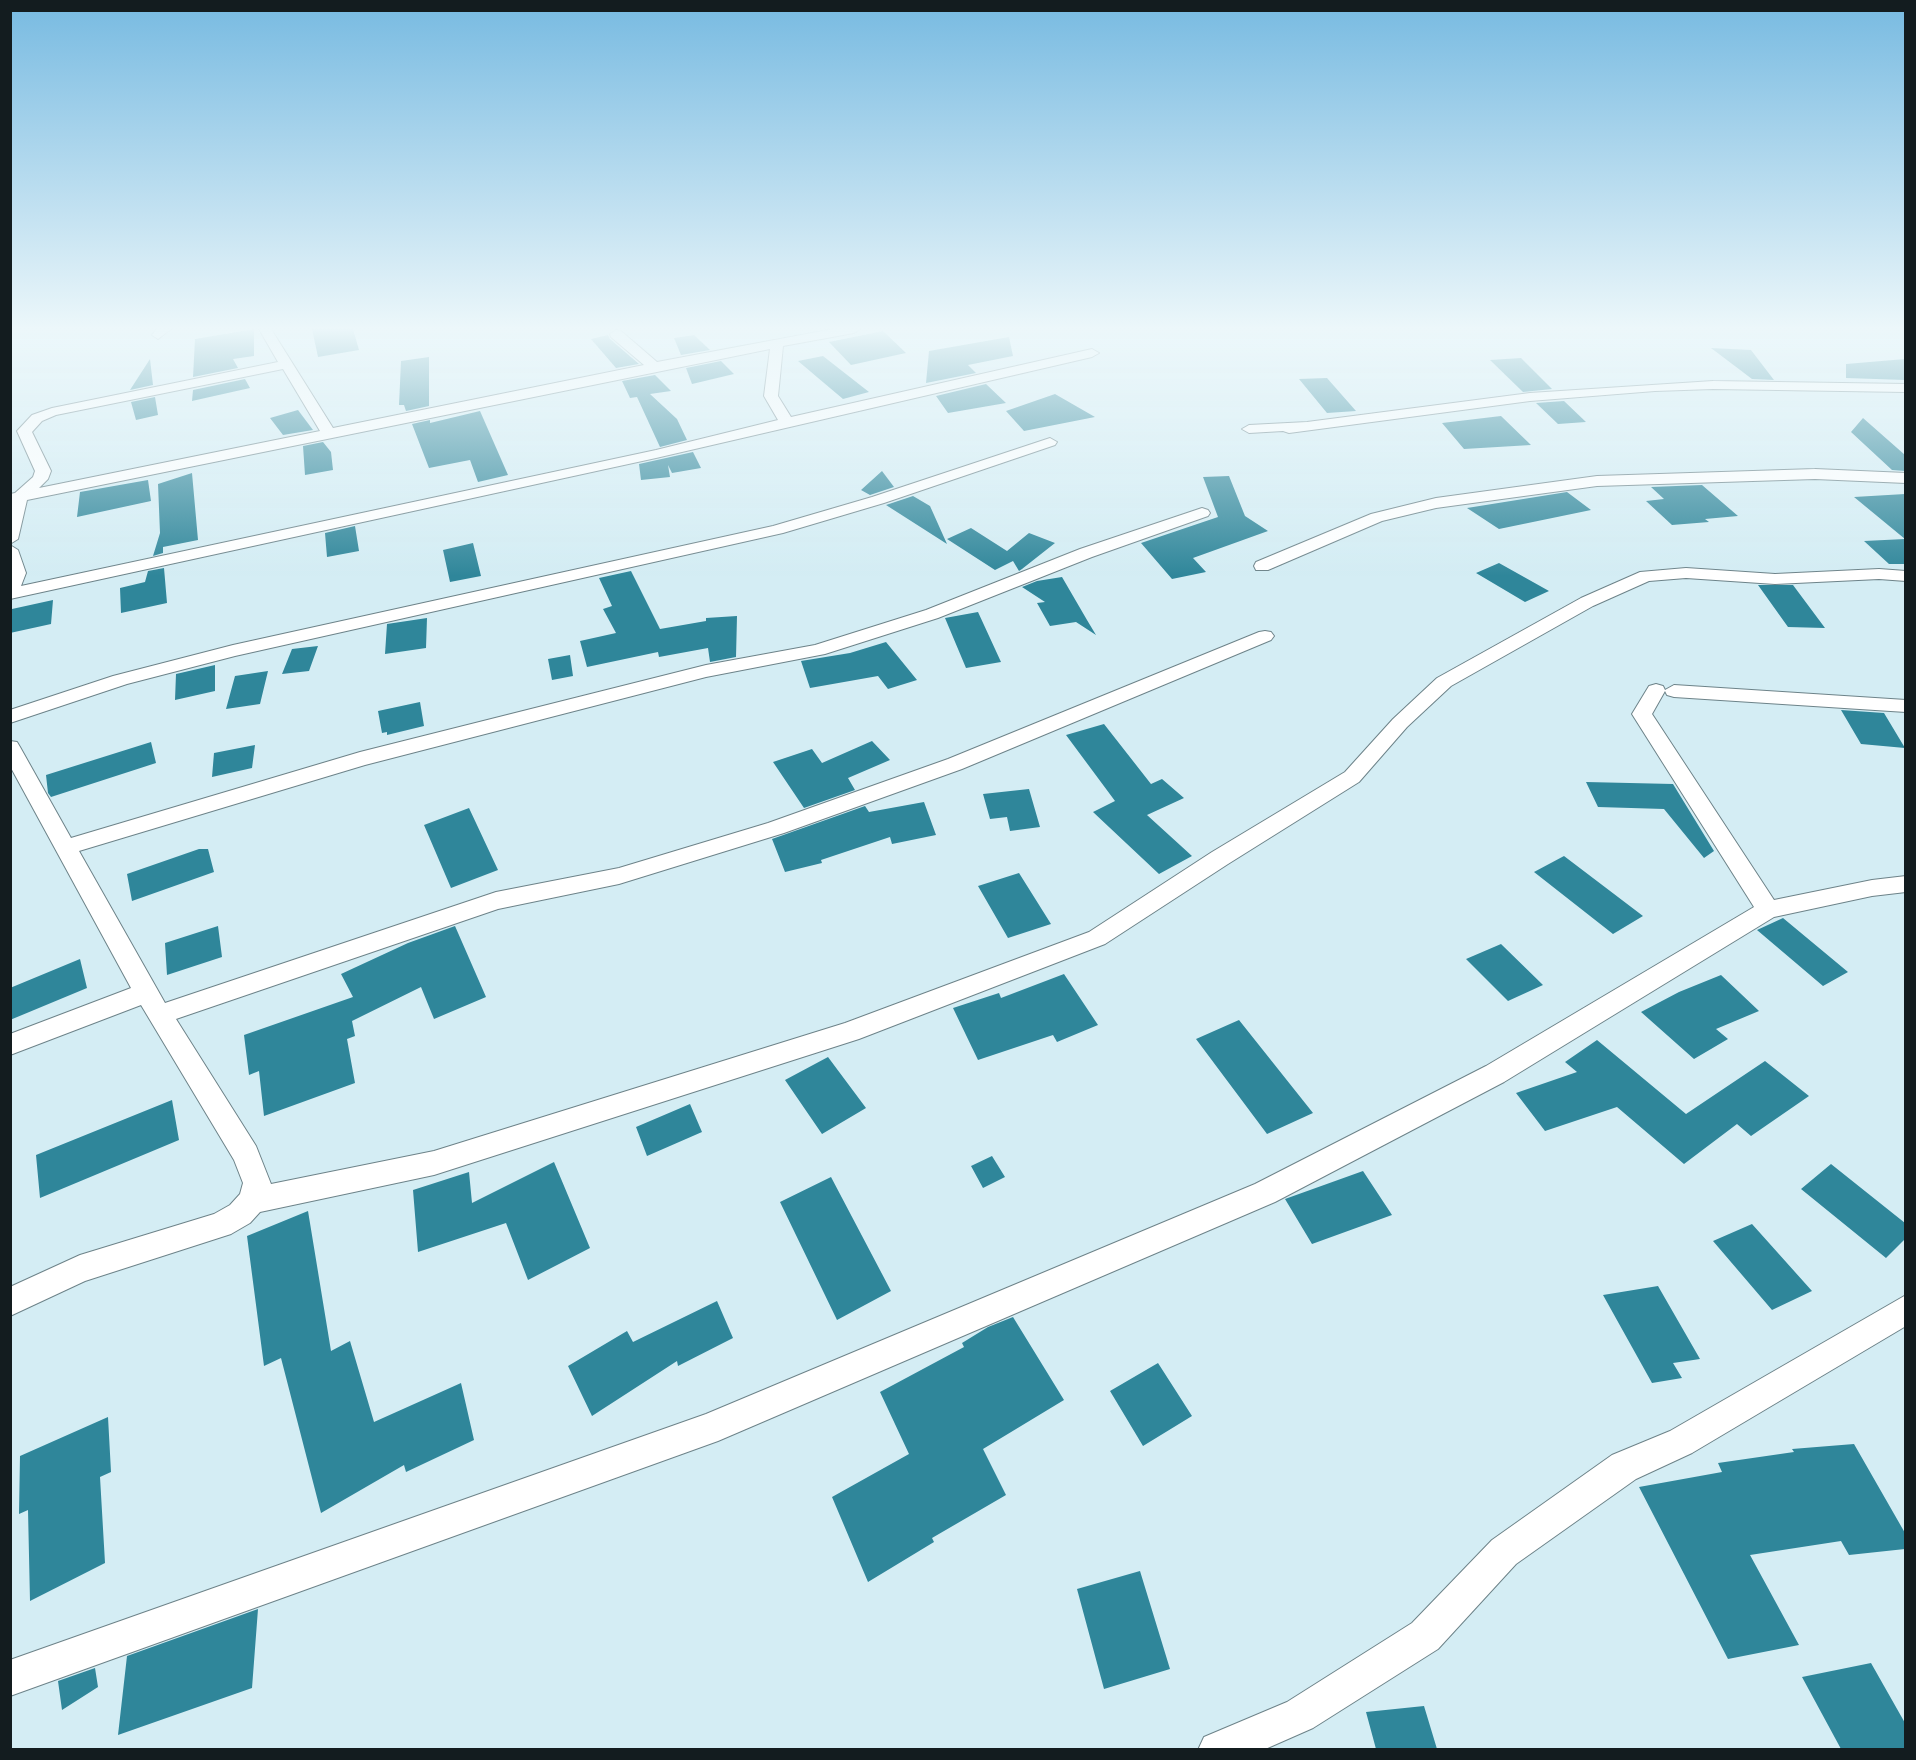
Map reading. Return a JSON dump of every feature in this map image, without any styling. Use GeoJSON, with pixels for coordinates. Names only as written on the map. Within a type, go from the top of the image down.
{"type":"FeatureCollection","features":[{"type":"Feature","properties":{"kind":"street"},"geometry":{"type":"LineString","coordinates":[[10,539],[15,498],[40,478],[43,471],[24,431],[37,418],[56,411]]}},
{"type":"Feature","properties":{"kind":"street"},"geometry":{"type":"LineString","coordinates":[[316,411],[329,433]]}},
{"type":"Feature","properties":{"kind":"street"},"geometry":{"type":"LineString","coordinates":[[15,498],[437,411]]}},
{"type":"Feature","properties":{"kind":"street"},"geometry":{"type":"LineString","coordinates":[[780,411],[787,423]]}},
{"type":"Feature","properties":{"kind":"street"},"geometry":{"type":"LineString","coordinates":[[10,593],[446,501],[839,411]]}},
{"type":"Feature","properties":{"kind":"street"},"geometry":{"type":"LineString","coordinates":[[1289,429],[1423,411]]}},
{"type":"Feature","properties":{"kind":"street"},"geometry":{"type":"LineString","coordinates":[[1249,429],[1325,424]]}},
{"type":"Feature","properties":{"kind":"street"},"geometry":{"type":"LineString","coordinates":[[10,717],[120,680],[233,651],[777,530],[878,500],[1050,442]]}},
{"type":"Feature","properties":{"kind":"street"},"geometry":{"type":"LineString","coordinates":[[1262,566],[1377,517],[1447,501],[1597,481],[1815,474],[1905,478]]}},
{"type":"Feature","properties":{"kind":"street"},"geometry":{"type":"LineString","coordinates":[[64,848],[360,759],[706,671],[818,650],[932,614],[1086,553],[1202,513]]}},
{"type":"Feature","properties":{"kind":"street"},"geometry":{"type":"LineString","coordinates":[[10,550],[17,573],[10,593]]}},
{"type":"Feature","properties":{"kind":"street"},"geometry":{"type":"LineString","coordinates":[[252,1201],[434,1163],[850,1032],[1097,938],[1220,858],[1352,777],[1400,723],[1444,682],[1587,602],[1646,576],[1686,573],[1775,579],[1879,574],[1905,576]]}},
{"type":"Feature","properties":{"kind":"street"},"geometry":{"type":"LineString","coordinates":[[159,1015],[496,900],[619,876],[776,828],[955,764],[1265,636]]}},
{"type":"Feature","properties":{"kind":"street"},"geometry":{"type":"LineString","coordinates":[[1768,910],[1642,714],[1665,691],[1905,706]]}},
{"type":"Feature","properties":{"kind":"street"},"geometry":{"type":"LineString","coordinates":[[10,747],[146,993],[246,1155],[257,1183],[252,1201],[240,1214],[221,1226],[80,1269],[10,1302]]}},
{"type":"Feature","properties":{"kind":"street"},"geometry":{"type":"LineString","coordinates":[[10,1678],[707,1430],[1265,1193],[1495,1074],[1768,910],[1872,888],[1905,884]]}},
{"type":"Feature","properties":{"kind":"street"},"geometry":{"type":"LineString","coordinates":[[10,1045],[146,993]]}},
{"type":"Feature","properties":{"kind":"street"},"geometry":{"type":"LineString","coordinates":[[1217,1749],[1300,1714],[1425,1636],[1504,1552],[1624,1467],[1681,1442],[1905,1309]]}},
{"type":"Feature","properties":{"kind":"building"},"geometry":{"type":"Polygon","coordinates":[[[134,411],[157,411],[158,415],[136,420],[134,411]]]}},
{"type":"Feature","properties":{"kind":"building"},"geometry":{"type":"Polygon","coordinates":[[[299,411],[313,430],[283,435],[270,418],[299,411]]]}},
{"type":"Feature","properties":{"kind":"building"},"geometry":{"type":"Polygon","coordinates":[[[480,411],[508,475],[478,482],[470,460],[429,468],[412,424],[430,420],[430,423],[480,411]]]}},
{"type":"Feature","properties":{"kind":"building"},"geometry":{"type":"Polygon","coordinates":[[[644,411],[669,411],[677,419],[687,440],[660,447],[644,411]]]}},
{"type":"Feature","properties":{"kind":"building"},"geometry":{"type":"Polygon","coordinates":[[[1006,411],[1085,411],[1095,417],[1024,431],[1006,411]]]}},
{"type":"Feature","properties":{"kind":"building"},"geometry":{"type":"Polygon","coordinates":[[[1325,411],[1354,411],[1327,413],[1325,411]]]}},
{"type":"Feature","properties":{"kind":"building"},"geometry":{"type":"Polygon","coordinates":[[[1545,411],[1575,411],[1586,422],[1558,424],[1545,411]]]}},
{"type":"Feature","properties":{"kind":"building"},"geometry":{"type":"Polygon","coordinates":[[[1501,416],[1531,445],[1464,449],[1442,423],[1501,416]]]}},
{"type":"Feature","properties":{"kind":"building"},"geometry":{"type":"Polygon","coordinates":[[[1863,418],[1905,455],[1905,471],[1892,470],[1851,432],[1863,418]]]}},
{"type":"Feature","properties":{"kind":"building"},"geometry":{"type":"Polygon","coordinates":[[[323,442],[331,452],[333,470],[305,475],[303,446],[323,442]]]}},
{"type":"Feature","properties":{"kind":"building"},"geometry":{"type":"Polygon","coordinates":[[[693,452],[701,468],[672,473],[668,465],[670,477],[641,480],[639,464],[693,452]]]}},
{"type":"Feature","properties":{"kind":"building"},"geometry":{"type":"Polygon","coordinates":[[[882,471],[894,487],[870,495],[861,490],[882,471]]]}},
{"type":"Feature","properties":{"kind":"building"},"geometry":{"type":"Polygon","coordinates":[[[192,473],[198,540],[163,547],[163,553],[153,556],[160,533],[158,484],[192,473]]]}},
{"type":"Feature","properties":{"kind":"building"},"geometry":{"type":"Polygon","coordinates":[[[1229,476],[1245,516],[1268,531],[1193,558],[1206,572],[1172,579],[1141,543],[1218,517],[1203,477],[1229,476]]]}},
{"type":"Feature","properties":{"kind":"building"},"geometry":{"type":"Polygon","coordinates":[[[148,480],[151,501],[77,517],[80,492],[148,480]]]}},
{"type":"Feature","properties":{"kind":"building"},"geometry":{"type":"Polygon","coordinates":[[[1702,485],[1738,516],[1705,519],[1709,522],[1672,525],[1646,501],[1664,499],[1651,487],[1702,485]]]}},
{"type":"Feature","properties":{"kind":"building"},"geometry":{"type":"Polygon","coordinates":[[[1567,492],[1591,510],[1499,529],[1467,508],[1567,492]]]}},
{"type":"Feature","properties":{"kind":"building"},"geometry":{"type":"Polygon","coordinates":[[[1905,494],[1905,539],[1854,497],[1905,494]]]}},
{"type":"Feature","properties":{"kind":"building"},"geometry":{"type":"Polygon","coordinates":[[[913,496],[930,506],[947,544],[886,505],[913,496]]]}},
{"type":"Feature","properties":{"kind":"building"},"geometry":{"type":"Polygon","coordinates":[[[355,526],[359,551],[327,557],[325,533],[355,526]]]}},
{"type":"Feature","properties":{"kind":"building"},"geometry":{"type":"Polygon","coordinates":[[[971,528],[1007,551],[1029,533],[1055,543],[1019,571],[1013,561],[995,570],[947,539],[971,528]]]}},
{"type":"Feature","properties":{"kind":"building"},"geometry":{"type":"Polygon","coordinates":[[[1905,539],[1905,564],[1889,564],[1864,541],[1905,539]]]}},
{"type":"Feature","properties":{"kind":"building"},"geometry":{"type":"Polygon","coordinates":[[[473,543],[481,576],[450,582],[443,550],[473,543]]]}},
{"type":"Feature","properties":{"kind":"building"},"geometry":{"type":"Polygon","coordinates":[[[1499,563],[1549,591],[1525,602],[1476,573],[1499,563]]]}},
{"type":"Feature","properties":{"kind":"building"},"geometry":{"type":"Polygon","coordinates":[[[164,568],[167,603],[121,613],[120,588],[145,582],[148,571],[164,568]]]}},
{"type":"Feature","properties":{"kind":"building"},"geometry":{"type":"Polygon","coordinates":[[[631,571],[660,629],[706,621],[706,618],[737,616],[736,657],[710,662],[708,648],[659,657],[658,652],[587,667],[580,641],[616,633],[603,609],[612,606],[599,578],[631,571]]]}},
{"type":"Feature","properties":{"kind":"building"},"geometry":{"type":"Polygon","coordinates":[[[1062,577],[1096,635],[1076,622],[1050,626],[1037,603],[1045,602],[1022,587],[1037,581],[1062,577]]]}},
{"type":"Feature","properties":{"kind":"building"},"geometry":{"type":"Polygon","coordinates":[[[1758,585],[1793,585],[1825,628],[1788,627],[1758,585]]]}},
{"type":"Feature","properties":{"kind":"building"},"geometry":{"type":"Polygon","coordinates":[[[53,600],[51,624],[10,633],[12,609],[53,600]]]}},
{"type":"Feature","properties":{"kind":"building"},"geometry":{"type":"Polygon","coordinates":[[[978,612],[1001,662],[966,668],[945,618],[978,612]]]}},
{"type":"Feature","properties":{"kind":"building"},"geometry":{"type":"Polygon","coordinates":[[[427,618],[426,648],[385,654],[387,624],[427,618]]]}},
{"type":"Feature","properties":{"kind":"building"},"geometry":{"type":"Polygon","coordinates":[[[886,642],[917,680],[888,689],[878,676],[810,688],[801,661],[850,653],[886,642]]]}},
{"type":"Feature","properties":{"kind":"building"},"geometry":{"type":"Polygon","coordinates":[[[318,646],[309,671],[282,674],[292,649],[318,646]]]}},
{"type":"Feature","properties":{"kind":"building"},"geometry":{"type":"Polygon","coordinates":[[[570,655],[573,676],[552,680],[548,659],[570,655]]]}},
{"type":"Feature","properties":{"kind":"building"},"geometry":{"type":"Polygon","coordinates":[[[215,665],[215,691],[175,700],[176,674],[215,665]]]}},
{"type":"Feature","properties":{"kind":"building"},"geometry":{"type":"Polygon","coordinates":[[[268,671],[260,704],[226,709],[235,676],[268,671]]]}},
{"type":"Feature","properties":{"kind":"building"},"geometry":{"type":"Polygon","coordinates":[[[420,702],[424,726],[387,735],[387,732],[382,733],[378,711],[420,702]]]}},
{"type":"Feature","properties":{"kind":"building"},"geometry":{"type":"Polygon","coordinates":[[[1841,710],[1884,713],[1905,748],[1861,744],[1841,710]]]}},
{"type":"Feature","properties":{"kind":"building"},"geometry":{"type":"Polygon","coordinates":[[[1104,724],[1151,784],[1162,779],[1184,798],[1147,815],[1192,856],[1159,874],[1093,812],[1115,801],[1066,735],[1104,724]]]}},
{"type":"Feature","properties":{"kind":"building"},"geometry":{"type":"Polygon","coordinates":[[[872,741],[890,760],[848,778],[855,790],[804,808],[773,762],[812,749],[822,763],[872,741]]]}},
{"type":"Feature","properties":{"kind":"building"},"geometry":{"type":"Polygon","coordinates":[[[151,742],[156,763],[51,797],[48,793],[46,775],[151,742]]]}},
{"type":"Feature","properties":{"kind":"building"},"geometry":{"type":"Polygon","coordinates":[[[255,745],[252,768],[212,777],[214,753],[255,745]]]}},
{"type":"Feature","properties":{"kind":"building"},"geometry":{"type":"Polygon","coordinates":[[[1586,782],[1673,784],[1714,851],[1704,858],[1664,809],[1598,807],[1586,782]]]}},
{"type":"Feature","properties":{"kind":"building"},"geometry":{"type":"Polygon","coordinates":[[[1029,789],[1040,827],[1010,831],[1007,817],[990,819],[983,794],[1029,789]]]}},
{"type":"Feature","properties":{"kind":"building"},"geometry":{"type":"Polygon","coordinates":[[[924,802],[936,835],[892,844],[890,837],[821,860],[822,863],[785,872],[772,839],[865,806],[869,812],[924,802]]]}},
{"type":"Feature","properties":{"kind":"building"},"geometry":{"type":"Polygon","coordinates":[[[469,808],[498,870],[451,888],[424,825],[469,808]]]}},
{"type":"Feature","properties":{"kind":"building"},"geometry":{"type":"Polygon","coordinates":[[[199,849],[208,849],[214,872],[132,901],[127,874],[199,849]]]}},
{"type":"Feature","properties":{"kind":"building"},"geometry":{"type":"Polygon","coordinates":[[[1564,856],[1643,916],[1613,934],[1534,872],[1564,856]]]}},
{"type":"Feature","properties":{"kind":"building"},"geometry":{"type":"Polygon","coordinates":[[[1019,873],[1051,924],[1008,938],[978,886],[1019,873]]]}},
{"type":"Feature","properties":{"kind":"building"},"geometry":{"type":"Polygon","coordinates":[[[1783,918],[1848,972],[1823,986],[1757,930],[1783,918]]]}},
{"type":"Feature","properties":{"kind":"building"},"geometry":{"type":"Polygon","coordinates":[[[218,926],[222,957],[167,975],[165,943],[218,926]]]}},
{"type":"Feature","properties":{"kind":"building"},"geometry":{"type":"Polygon","coordinates":[[[455,926],[486,997],[434,1019],[421,987],[352,1021],[355,1036],[347,1039],[355,1083],[264,1116],[259,1071],[249,1075],[244,1035],[353,997],[341,974],[408,943],[455,926]]]}},
{"type":"Feature","properties":{"kind":"building"},"geometry":{"type":"Polygon","coordinates":[[[1501,944],[1543,985],[1508,1001],[1466,959],[1501,944]]]}},
{"type":"Feature","properties":{"kind":"building"},"geometry":{"type":"Polygon","coordinates":[[[80,959],[87,988],[10,1020],[10,988],[80,959]]]}},
{"type":"Feature","properties":{"kind":"building"},"geometry":{"type":"Polygon","coordinates":[[[1064,974],[1098,1025],[1057,1042],[1053,1035],[978,1060],[953,1008],[999,993],[1001,998],[1064,974]]]}},
{"type":"Feature","properties":{"kind":"building"},"geometry":{"type":"Polygon","coordinates":[[[1721,975],[1759,1011],[1716,1029],[1728,1039],[1694,1059],[1641,1012],[1679,992],[1721,975]]]}},
{"type":"Feature","properties":{"kind":"building"},"geometry":{"type":"Polygon","coordinates":[[[1239,1020],[1313,1113],[1267,1134],[1196,1039],[1239,1020]]]}},
{"type":"Feature","properties":{"kind":"building"},"geometry":{"type":"Polygon","coordinates":[[[1597,1040],[1686,1114],[1765,1061],[1809,1096],[1751,1136],[1737,1124],[1684,1164],[1617,1107],[1545,1131],[1516,1093],[1577,1072],[1565,1062],[1597,1040]]]}},
{"type":"Feature","properties":{"kind":"building"},"geometry":{"type":"Polygon","coordinates":[[[828,1057],[866,1108],[822,1134],[785,1080],[828,1057]]]}},
{"type":"Feature","properties":{"kind":"building"},"geometry":{"type":"Polygon","coordinates":[[[172,1100],[179,1140],[40,1198],[36,1155],[172,1100]]]}},
{"type":"Feature","properties":{"kind":"building"},"geometry":{"type":"Polygon","coordinates":[[[690,1104],[702,1132],[647,1156],[636,1127],[690,1104]]]}},
{"type":"Feature","properties":{"kind":"building"},"geometry":{"type":"Polygon","coordinates":[[[992,1156],[1005,1177],[983,1188],[971,1166],[992,1156]]]}},
{"type":"Feature","properties":{"kind":"building"},"geometry":{"type":"Polygon","coordinates":[[[554,1162],[590,1248],[528,1280],[506,1223],[418,1252],[413,1190],[469,1172],[472,1203],[554,1162]]]}},
{"type":"Feature","properties":{"kind":"building"},"geometry":{"type":"Polygon","coordinates":[[[1831,1164],[1905,1223],[1905,1239],[1886,1258],[1801,1189],[1831,1164]]]}},
{"type":"Feature","properties":{"kind":"building"},"geometry":{"type":"Polygon","coordinates":[[[1363,1171],[1392,1215],[1312,1244],[1285,1199],[1363,1171]]]}},
{"type":"Feature","properties":{"kind":"building"},"geometry":{"type":"Polygon","coordinates":[[[831,1177],[891,1291],[837,1320],[780,1202],[831,1177]]]}},
{"type":"Feature","properties":{"kind":"building"},"geometry":{"type":"Polygon","coordinates":[[[308,1211],[331,1351],[350,1341],[374,1422],[461,1383],[474,1440],[406,1472],[404,1465],[321,1513],[281,1358],[264,1366],[247,1236],[308,1211]]]}},
{"type":"Feature","properties":{"kind":"building"},"geometry":{"type":"Polygon","coordinates":[[[1752,1224],[1812,1291],[1772,1310],[1713,1241],[1752,1224]]]}},
{"type":"Feature","properties":{"kind":"building"},"geometry":{"type":"Polygon","coordinates":[[[1658,1286],[1700,1359],[1673,1363],[1682,1378],[1652,1383],[1603,1295],[1658,1286]]]}},
{"type":"Feature","properties":{"kind":"building"},"geometry":{"type":"Polygon","coordinates":[[[717,1301],[733,1338],[678,1366],[677,1361],[592,1416],[568,1366],[627,1331],[633,1342],[717,1301]]]}},
{"type":"Feature","properties":{"kind":"building"},"geometry":{"type":"Polygon","coordinates":[[[1013,1317],[1064,1400],[983,1449],[1006,1495],[932,1538],[934,1542],[868,1582],[832,1497],[909,1454],[880,1392],[964,1347],[962,1343],[988,1327],[1013,1317]]]}},
{"type":"Feature","properties":{"kind":"building"},"geometry":{"type":"Polygon","coordinates":[[[1158,1363],[1192,1416],[1143,1446],[1110,1391],[1158,1363]]]}},
{"type":"Feature","properties":{"kind":"building"},"geometry":{"type":"Polygon","coordinates":[[[108,1417],[111,1472],[100,1477],[105,1563],[30,1601],[28,1510],[19,1514],[20,1456],[108,1417]]]}},
{"type":"Feature","properties":{"kind":"building"},"geometry":{"type":"Polygon","coordinates":[[[1854,1444],[1905,1533],[1905,1549],[1849,1555],[1841,1541],[1750,1555],[1799,1645],[1728,1659],[1639,1487],[1722,1472],[1718,1463],[1794,1452],[1792,1449],[1854,1444]]]}},
{"type":"Feature","properties":{"kind":"building"},"geometry":{"type":"Polygon","coordinates":[[[1140,1571],[1170,1669],[1104,1689],[1077,1589],[1140,1571]]]}},
{"type":"Feature","properties":{"kind":"building"},"geometry":{"type":"Polygon","coordinates":[[[258,1609],[252,1688],[118,1735],[127,1656],[258,1609]]]}},
{"type":"Feature","properties":{"kind":"building"},"geometry":{"type":"Polygon","coordinates":[[[1871,1663],[1905,1723],[1905,1749],[1841,1749],[1802,1677],[1871,1663]]]}},
{"type":"Feature","properties":{"kind":"building"},"geometry":{"type":"Polygon","coordinates":[[[95,1668],[98,1687],[62,1710],[58,1681],[95,1668]]]}},
{"type":"Feature","properties":{"kind":"building"},"geometry":{"type":"Polygon","coordinates":[[[1424,1706],[1437,1749],[1376,1749],[1366,1712],[1424,1706]]]}}]}
